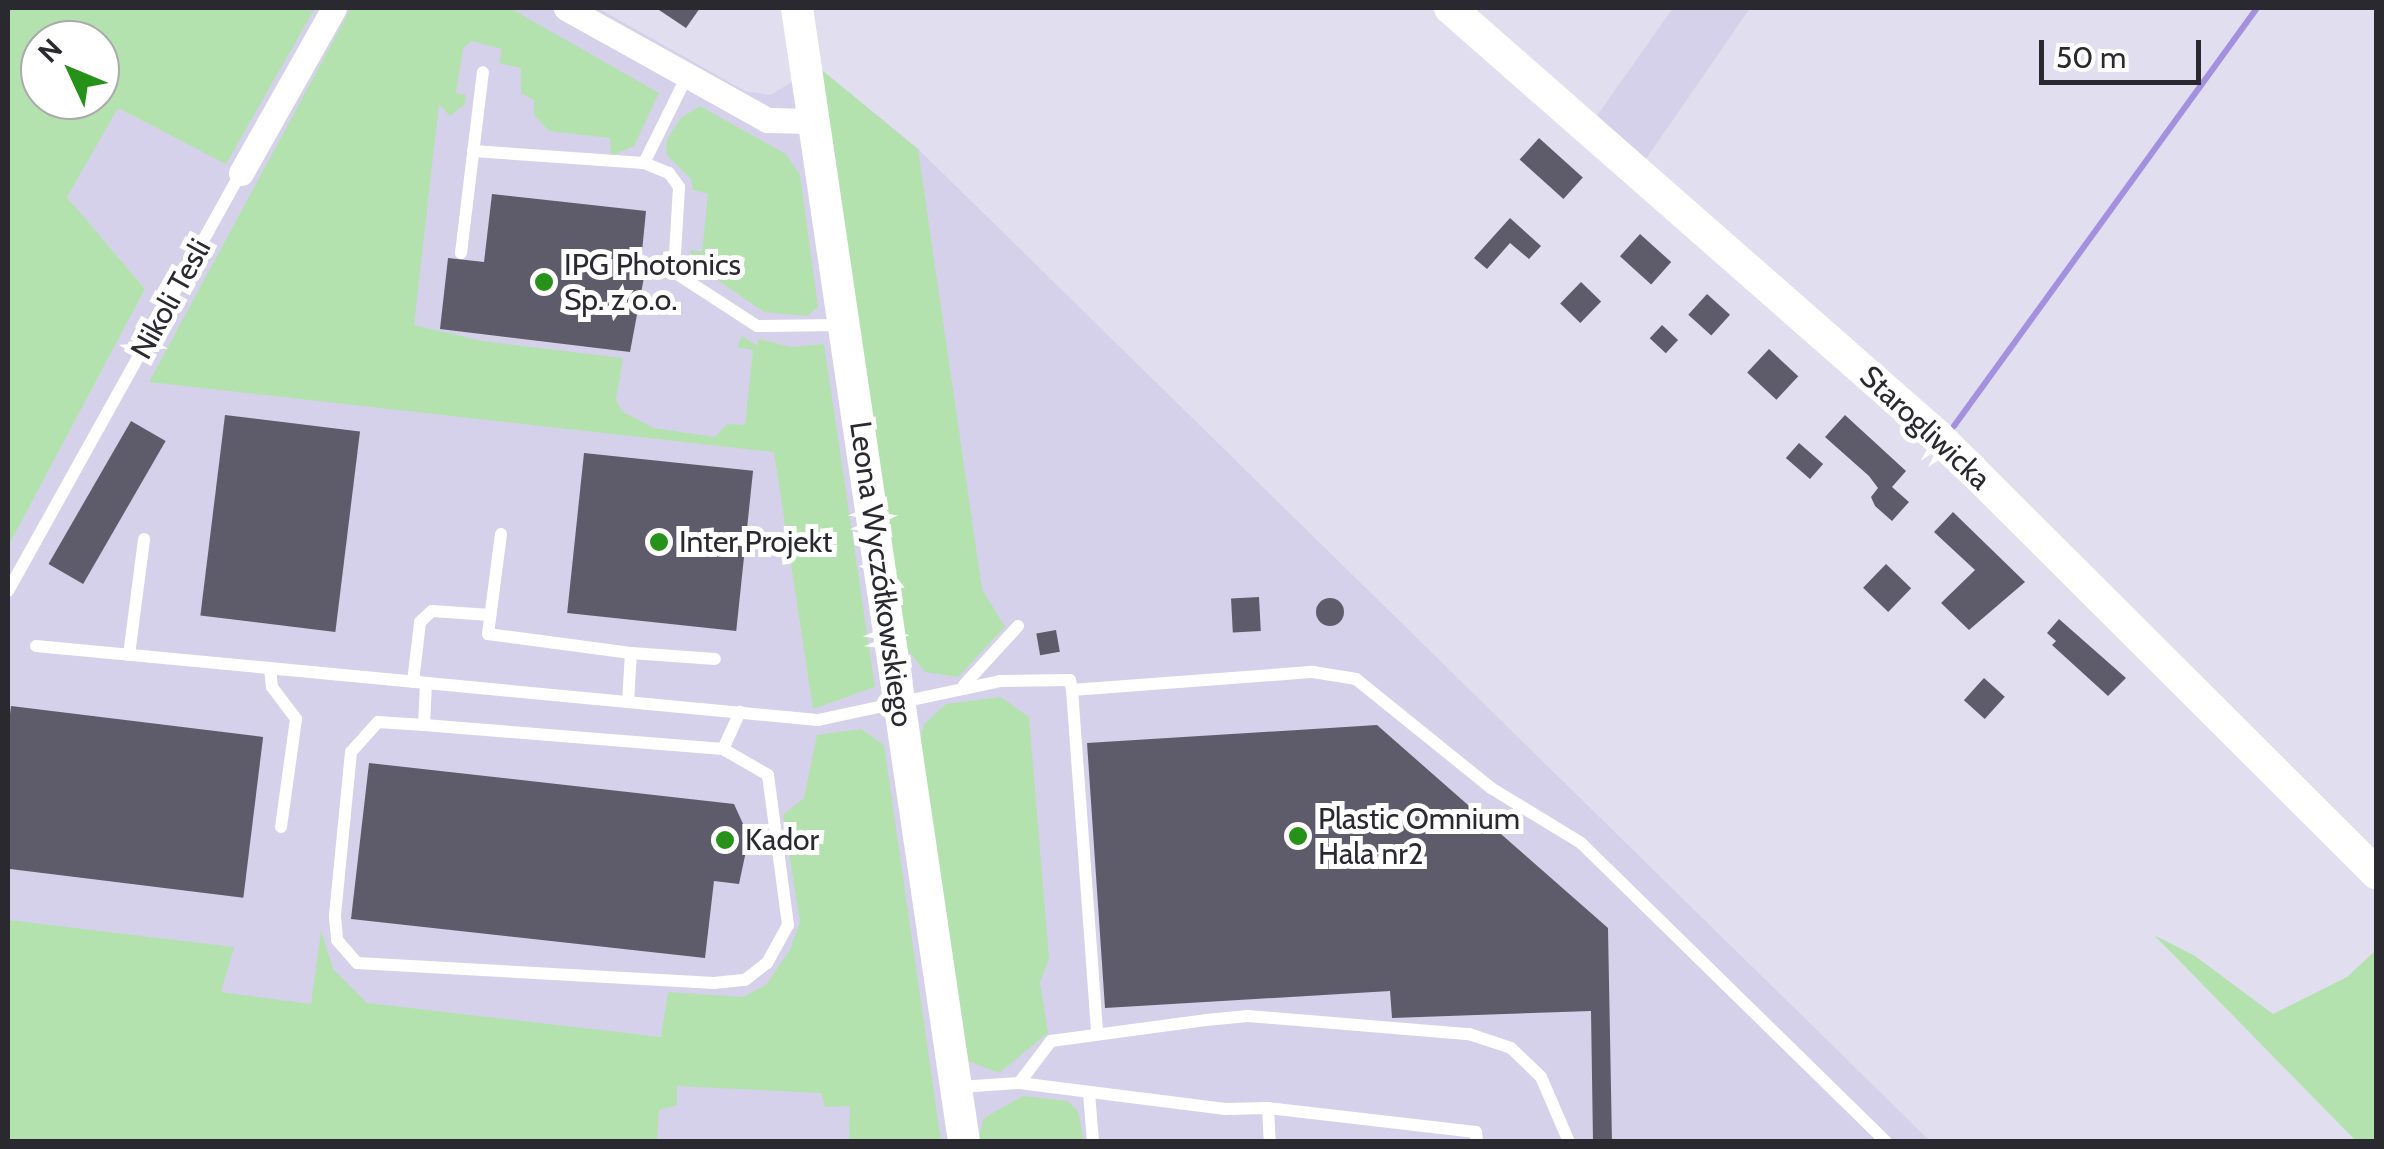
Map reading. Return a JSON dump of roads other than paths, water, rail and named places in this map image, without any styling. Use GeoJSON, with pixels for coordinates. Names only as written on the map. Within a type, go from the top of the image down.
{"type":"FeatureCollection","features":[{"type":"Feature","properties":{"kind":"street","name":"Nikoli Tesli"},"geometry":{"type":"LineString","coordinates":[[241,172],[334,8]]}},
{"type":"Feature","properties":{"kind":"street"},"geometry":{"type":"LineString","coordinates":[[566,8],[766,120],[815,122]]}},
{"type":"Feature","properties":{"kind":"street","name":"Leona Wyczółkowskiego"},"geometry":{"type":"LineString","coordinates":[[797,8],[964,1142]]}},
{"type":"Feature","properties":{"kind":"street","name":"Starogliwicka"},"geometry":{"type":"LineString","coordinates":[[1450,8],[1938,436],[2376,874]]}},
{"type":"Feature","properties":{"kind":"lane"},"geometry":{"type":"LineString","coordinates":[[460,253],[482,72]]}},
{"type":"Feature","properties":{"kind":"lane"},"geometry":{"type":"LineString","coordinates":[[644,163],[687,76]]}},
{"type":"Feature","properties":{"kind":"lane"},"geometry":{"type":"LineString","coordinates":[[473,151],[644,163],[669,173],[679,187],[674,272],[757,326],[844,325]]}},
{"type":"Feature","properties":{"kind":"lane","name":"Nikoli Tesli"},"geometry":{"type":"LineString","coordinates":[[8,592],[241,172]]}},
{"type":"Feature","properties":{"kind":"lane"},"geometry":{"type":"LineString","coordinates":[[500,534],[488,634],[630,653],[714,659]]}},
{"type":"Feature","properties":{"kind":"lane"},"geometry":{"type":"LineString","coordinates":[[129,654],[144,538]]}},
{"type":"Feature","properties":{"kind":"lane"},"geometry":{"type":"LineString","coordinates":[[424,725],[419,682],[420,622],[432,611],[490,615]]}},
{"type":"Feature","properties":{"kind":"lane"},"geometry":{"type":"LineString","coordinates":[[964,685],[1018,626]]}},
{"type":"Feature","properties":{"kind":"lane"},"geometry":{"type":"LineString","coordinates":[[36,646],[818,720],[964,685],[1070,680],[1097,1034]]}},
{"type":"Feature","properties":{"kind":"lane"},"geometry":{"type":"LineString","coordinates":[[628,702],[630,653]]}},
{"type":"Feature","properties":{"kind":"lane"},"geometry":{"type":"LineString","coordinates":[[270,668],[272,688],[296,719],[282,827]]}},
{"type":"Feature","properties":{"kind":"lane"},"geometry":{"type":"LineString","coordinates":[[1072,690],[1313,672],[1356,680],[1491,788],[1581,843],[1886,1142]]}},
{"type":"Feature","properties":{"kind":"lane"},"geometry":{"type":"LineString","coordinates":[[724,749],[740,712]]}},
{"type":"Feature","properties":{"kind":"lane"},"geometry":{"type":"LineString","coordinates":[[378,722],[424,725],[724,749],[768,775],[788,926],[767,962],[746,980],[714,984],[357,963],[337,940],[334,916],[351,752],[378,722]]}},
{"type":"Feature","properties":{"kind":"lane"},"geometry":{"type":"LineString","coordinates":[[1019,1083],[1051,1040],[1248,1016],[1492,1038],[1541,1077],[1569,1142]]}},
{"type":"Feature","properties":{"kind":"lane"},"geometry":{"type":"LineString","coordinates":[[956,1088],[1019,1083],[1224,1109],[1268,1108],[1476,1132],[1477,1142]]}},
{"type":"Feature","properties":{"kind":"lane"},"geometry":{"type":"LineString","coordinates":[[1088,1092],[1093,1142]]}},
{"type":"Feature","properties":{"kind":"lane"},"geometry":{"type":"LineString","coordinates":[[1268,1108],[1270,1142]]}},
{"type":"Feature","properties":{"kind":"waterway"},"geometry":{"type":"LineString","coordinates":[[1954,426],[2257,8]]}},
{"type":"Feature","properties":{"kind":"place","name":"IPG Photonics Sp. z o.o."},"geometry":{"type":"Point","coordinates":[544,282]}},
{"type":"Feature","properties":{"kind":"place","name":"Inter Projekt"},"geometry":{"type":"Point","coordinates":[659,542]}},
{"type":"Feature","properties":{"kind":"place","name":"Plastic Omnium Hala nr2"},"geometry":{"type":"Point","coordinates":[1298,836]}},
{"type":"Feature","properties":{"kind":"place","name":"Kador"},"geometry":{"type":"Point","coordinates":[725,840]}}]}
